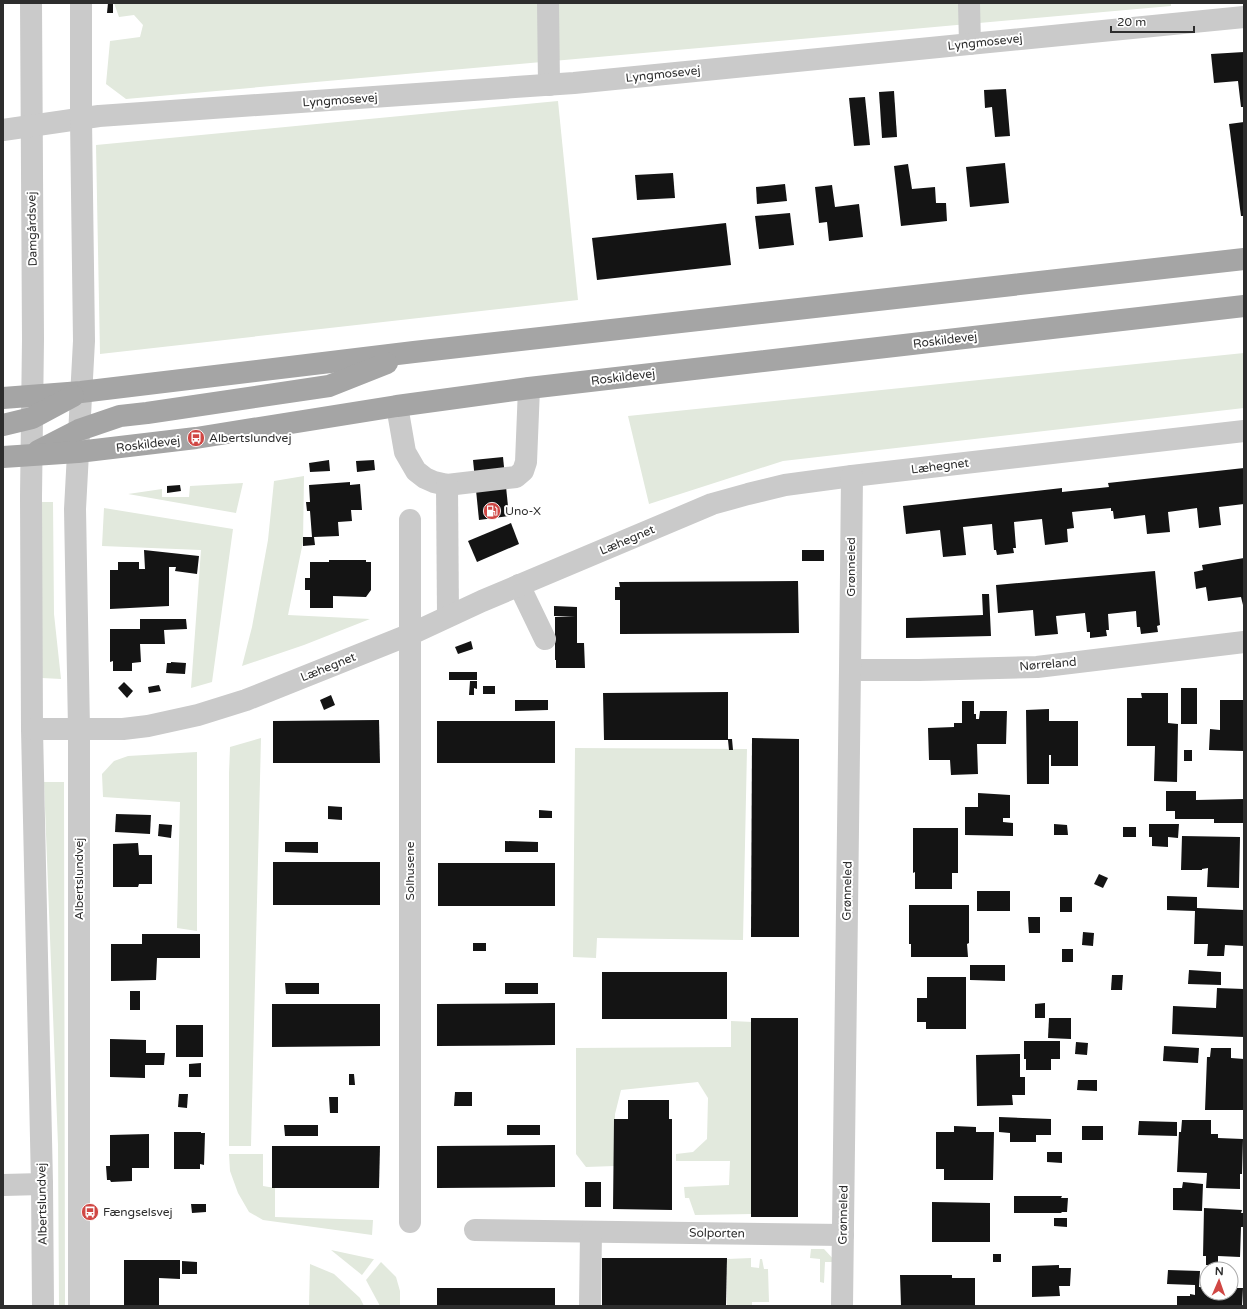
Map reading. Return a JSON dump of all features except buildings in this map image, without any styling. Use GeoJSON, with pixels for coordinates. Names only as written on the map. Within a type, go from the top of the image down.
{"type":"FeatureCollection","features":[{"type":"Feature","properties":{"kind":"main road"},"geometry":{"type":"LineString","coordinates":[[3,398],[81,392],[414,352],[1244,259]]}},
{"type":"Feature","properties":{"kind":"main road","name":"Roskildevej"},"geometry":{"type":"LineString","coordinates":[[3,457],[78,452],[196,438],[397,406],[529,388],[1244,306]]}},
{"type":"Feature","properties":{"kind":"main road"},"geometry":{"type":"LineString","coordinates":[[32,455],[79,430],[120,416],[329,386],[414,352]]}},
{"type":"Feature","properties":{"kind":"main road"},"geometry":{"type":"LineString","coordinates":[[3,425],[32,418],[81,392]]}},
{"type":"Feature","properties":{"kind":"street","name":"Damgårdsvej"},"geometry":{"type":"LineString","coordinates":[[30,3],[33,339],[32,455]]}},
{"type":"Feature","properties":{"kind":"street"},"geometry":{"type":"LineString","coordinates":[[78,452],[84,341],[81,3]]}},
{"type":"Feature","properties":{"kind":"street"},"geometry":{"type":"LineString","coordinates":[[548,3],[549,85]]}},
{"type":"Feature","properties":{"kind":"street"},"geometry":{"type":"LineString","coordinates":[[969,3],[970,44]]}},
{"type":"Feature","properties":{"kind":"street","name":"Lyngmosevej"},"geometry":{"type":"LineString","coordinates":[[3,130],[99,116],[549,85],[1244,17]]}},
{"type":"Feature","properties":{"kind":"street"},"geometry":{"type":"LineString","coordinates":[[397,406],[405,452],[416,471],[425,478],[447,486],[516,477],[522,471],[526,462],[529,388]]}},
{"type":"Feature","properties":{"kind":"street","name":"Læhegnet"},"geometry":{"type":"LineString","coordinates":[[32,729],[123,728],[148,726],[198,715],[246,700],[410,634],[519,585],[712,504],[748,494],[785,485],[852,476],[1244,431]]}},
{"type":"Feature","properties":{"kind":"street","name":"Albertslundvej"},"geometry":{"type":"LineString","coordinates":[[78,452],[75,509],[79,729],[79,1306]]}},
{"type":"Feature","properties":{"kind":"street","name":"Albertslundvej"},"geometry":{"type":"LineString","coordinates":[[32,455],[32,729],[42,1184],[43,1306]]}},
{"type":"Feature","properties":{"kind":"street","name":"Grønneled"},"geometry":{"type":"LineString","coordinates":[[842,1306],[852,476]]}},
{"type":"Feature","properties":{"kind":"street"},"geometry":{"type":"LineString","coordinates":[[447,486],[448,616]]}},
{"type":"Feature","properties":{"kind":"street","name":"Solhusene"},"geometry":{"type":"LineString","coordinates":[[410,520],[410,1222]]}},
{"type":"Feature","properties":{"kind":"street"},"geometry":{"type":"LineString","coordinates":[[519,585],[545,638]]}},
{"type":"Feature","properties":{"kind":"street","name":"Nørreland"},"geometry":{"type":"LineString","coordinates":[[850,670],[1037,667],[1244,642]]}},
{"type":"Feature","properties":{"kind":"street"},"geometry":{"type":"LineString","coordinates":[[3,1185],[42,1184]]}},
{"type":"Feature","properties":{"kind":"street","name":"Solporten"},"geometry":{"type":"LineString","coordinates":[[475,1230],[843,1235]]}},
{"type":"Feature","properties":{"kind":"street"},"geometry":{"type":"LineString","coordinates":[[590,1306],[591,1232]]}},
{"type":"Feature","properties":{"kind":"shaded area"},"geometry":{"type":"Polygon","coordinates":[[[114,3],[1171,3],[1171,6],[126,99],[106,84],[110,41],[140,37],[143,25],[134,15],[119,17],[114,3]]]}},
{"type":"Feature","properties":{"kind":"shaded area"},"geometry":{"type":"Polygon","coordinates":[[[558,101],[578,300],[100,354],[96,145],[558,101]]]}},
{"type":"Feature","properties":{"kind":"shaded area"},"geometry":{"type":"Polygon","coordinates":[[[1244,353],[1244,408],[783,461],[649,504],[628,416],[1244,353]]]}},
{"type":"Feature","properties":{"kind":"shaded area"},"geometry":{"type":"Polygon","coordinates":[[[304,476],[303,542],[288,615],[370,619],[304,645],[242,666],[252,627],[268,540],[274,481],[304,476]]]}},
{"type":"Feature","properties":{"kind":"shaded area"},"geometry":{"type":"Polygon","coordinates":[[[243,483],[236,513],[128,494],[162,489],[162,497],[189,497],[190,486],[243,483]]]}},
{"type":"Feature","properties":{"kind":"shaded area"},"geometry":{"type":"Polygon","coordinates":[[[42,502],[53,502],[54,614],[61,679],[42,678],[42,502]]]}},
{"type":"Feature","properties":{"kind":"shaded area"},"geometry":{"type":"Polygon","coordinates":[[[104,508],[233,529],[212,682],[191,688],[201,550],[102,546],[104,508]]]}},
{"type":"Feature","properties":{"kind":"shaded area"},"geometry":{"type":"Polygon","coordinates":[[[261,738],[251,1146],[229,1146],[230,747],[261,738]]]}},
{"type":"Feature","properties":{"kind":"shaded area"},"geometry":{"type":"Polygon","coordinates":[[[575,748],[747,749],[743,940],[597,938],[596,958],[573,957],[575,748]]]}},
{"type":"Feature","properties":{"kind":"shaded area"},"geometry":{"type":"Polygon","coordinates":[[[197,752],[197,931],[177,928],[180,802],[103,797],[102,774],[114,761],[128,756],[197,752]]]}},
{"type":"Feature","properties":{"kind":"shaded area"},"geometry":{"type":"Polygon","coordinates":[[[44,782],[64,782],[65,1306],[59,1306],[58,1145],[44,782]]]}},
{"type":"Feature","properties":{"kind":"shaded area"},"geometry":{"type":"Polygon","coordinates":[[[731,1021],[753,1022],[752,1214],[695,1215],[689,1198],[685,1198],[684,1187],[729,1185],[730,1161],[676,1161],[676,1154],[693,1152],[707,1139],[708,1098],[698,1082],[621,1090],[615,1114],[615,1166],[586,1167],[576,1154],[576,1048],[731,1047],[731,1021]]]}},
{"type":"Feature","properties":{"kind":"shaded area"},"geometry":{"type":"Polygon","coordinates":[[[229,1154],[263,1154],[263,1186],[275,1188],[275,1217],[373,1220],[372,1235],[263,1220],[249,1212],[238,1193],[230,1171],[229,1154]]]}},
{"type":"Feature","properties":{"kind":"shaded area"},"geometry":{"type":"Polygon","coordinates":[[[811,1249],[824,1249],[836,1262],[825,1262],[824,1283],[820,1282],[820,1259],[810,1258],[811,1249]]]}},
{"type":"Feature","properties":{"kind":"shaded area"},"geometry":{"type":"Polygon","coordinates":[[[331,1250],[373,1259],[374,1259],[362,1275],[331,1250]]]}},
{"type":"Feature","properties":{"kind":"shaded area"},"geometry":{"type":"Polygon","coordinates":[[[751,1258],[751,1267],[759,1268],[760,1259],[762,1259],[764,1269],[768,1269],[769,1302],[752,1302],[752,1305],[727,1305],[727,1259],[751,1258]]]}},
{"type":"Feature","properties":{"kind":"shaded area"},"geometry":{"type":"Polygon","coordinates":[[[381,1262],[396,1277],[400,1291],[400,1306],[380,1306],[366,1280],[381,1262]]]}},
{"type":"Feature","properties":{"kind":"shaded area"},"geometry":{"type":"Polygon","coordinates":[[[310,1264],[334,1274],[360,1298],[364,1306],[309,1306],[310,1264]]]}},
{"type":"Feature","properties":{"kind":"place","name":"Albertslundvej"},"geometry":{"type":"Point","coordinates":[196,438]}},
{"type":"Feature","properties":{"kind":"place","name":"Uno-X"},"geometry":{"type":"Point","coordinates":[492,511]}},
{"type":"Feature","properties":{"kind":"place","name":"Fængselsvej"},"geometry":{"type":"Point","coordinates":[90,1212]}}]}
